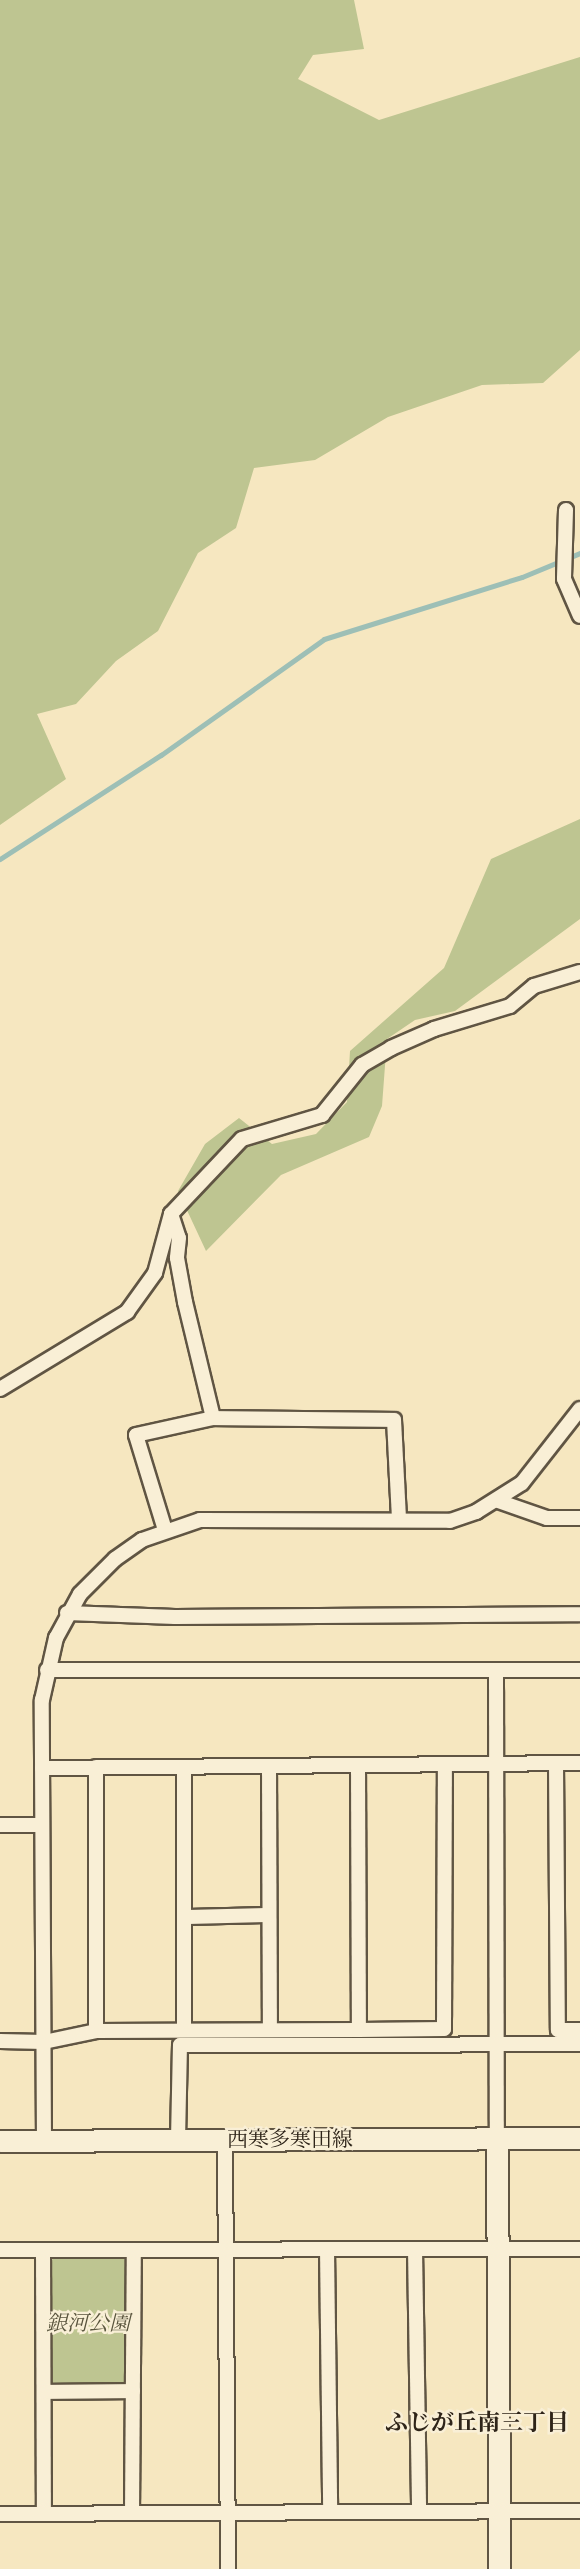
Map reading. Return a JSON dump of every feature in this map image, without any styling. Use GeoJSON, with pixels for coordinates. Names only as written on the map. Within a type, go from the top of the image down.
{"type":"FeatureCollection","features":[{"type":"Feature","properties":{"kind":"main road","name":"西寒多寒田線"},"geometry":{"type":"LineString","coordinates":[[0,2141],[580,2138]]}},
{"type":"Feature","properties":{"kind":"main road"},"geometry":{"type":"LineString","coordinates":[[497,2139],[499,2569]]}},
{"type":"Feature","properties":{"kind":"street"},"geometry":{"type":"LineString","coordinates":[[566,510],[564,579],[580,616]]}},
{"type":"Feature","properties":{"kind":"street"},"geometry":{"type":"LineString","coordinates":[[0,1389],[127,1312],[155,1272],[171,1214],[242,1139],[322,1115],[362,1065],[391,1048],[433,1028],[510,1006],[534,986],[580,972]]}},
{"type":"Feature","properties":{"kind":"street"},"geometry":{"type":"LineString","coordinates":[[171,1214],[179,1238],[177,1258],[185,1303],[213,1418]]}},
{"type":"Feature","properties":{"kind":"street"},"geometry":{"type":"LineString","coordinates":[[44,2141],[42,1700],[47,1670],[67,1613],[115,1559],[165,1530],[200,1520],[450,1521],[498,1501],[522,1483],[579,1412]]}},
{"type":"Feature","properties":{"kind":"street"},"geometry":{"type":"LineString","coordinates":[[165,1530],[136,1434],[213,1418],[394,1420],[399,1520]]}},
{"type":"Feature","properties":{"kind":"street"},"geometry":{"type":"LineString","coordinates":[[498,1501],[537,1516],[580,1518]]}},
{"type":"Feature","properties":{"kind":"street"},"geometry":{"type":"LineString","coordinates":[[67,1613],[175,1617],[580,1614]]}},
{"type":"Feature","properties":{"kind":"street"},"geometry":{"type":"LineString","coordinates":[[47,1670],[580,1670]]}},
{"type":"Feature","properties":{"kind":"street"},"geometry":{"type":"LineString","coordinates":[[496,1670],[497,2139]]}},
{"type":"Feature","properties":{"kind":"street"},"geometry":{"type":"LineString","coordinates":[[556,1763],[558,2030],[580,2030]]}},
{"type":"Feature","properties":{"kind":"street"},"geometry":{"type":"LineString","coordinates":[[42,1768],[580,1763]]}},
{"type":"Feature","properties":{"kind":"street"},"geometry":{"type":"LineString","coordinates":[[0,2041],[44,2042],[96,2031],[444,2029],[445,1764]]}},
{"type":"Feature","properties":{"kind":"street"},"geometry":{"type":"LineString","coordinates":[[358,1765],[359,2030]]}},
{"type":"Feature","properties":{"kind":"street"},"geometry":{"type":"LineString","coordinates":[[270,1766],[270,2029]]}},
{"type":"Feature","properties":{"kind":"street"},"geometry":{"type":"LineString","coordinates":[[96,1767],[96,2031]]}},
{"type":"Feature","properties":{"kind":"street"},"geometry":{"type":"LineString","coordinates":[[184,1767],[184,2030]]}},
{"type":"Feature","properties":{"kind":"street"},"geometry":{"type":"LineString","coordinates":[[0,1825],[42,1825]]}},
{"type":"Feature","properties":{"kind":"street"},"geometry":{"type":"LineString","coordinates":[[185,1917],[269,1915]]}},
{"type":"Feature","properties":{"kind":"street"},"geometry":{"type":"LineString","coordinates":[[178,2140],[180,2045],[580,2044]]}},
{"type":"Feature","properties":{"kind":"street"},"geometry":{"type":"LineString","coordinates":[[225,2140],[228,2569]]}},
{"type":"Feature","properties":{"kind":"street"},"geometry":{"type":"LineString","coordinates":[[327,2249],[330,2512]]}},
{"type":"Feature","properties":{"kind":"street"},"geometry":{"type":"LineString","coordinates":[[415,2249],[419,2512]]}},
{"type":"Feature","properties":{"kind":"street"},"geometry":{"type":"LineString","coordinates":[[0,2250],[580,2249]]}},
{"type":"Feature","properties":{"kind":"street"},"geometry":{"type":"LineString","coordinates":[[43,2250],[44,2514]]}},
{"type":"Feature","properties":{"kind":"street"},"geometry":{"type":"LineString","coordinates":[[132,2513],[134,2250]]}},
{"type":"Feature","properties":{"kind":"street"},"geometry":{"type":"LineString","coordinates":[[44,2392],[133,2391]]}},
{"type":"Feature","properties":{"kind":"street"},"geometry":{"type":"LineString","coordinates":[[0,2514],[580,2511]]}},
{"type":"Feature","properties":{"kind":"green space"},"geometry":{"type":"Polygon","coordinates":[[[0,0],[354,0],[364,49],[313,55],[298,79],[379,120],[580,57],[580,350],[543,383],[482,385],[388,417],[315,460],[254,468],[236,528],[198,553],[158,631],[116,661],[76,704],[37,714],[66,779],[0,825],[0,0]]]}},
{"type":"Feature","properties":{"kind":"green space"},"geometry":{"type":"Polygon","coordinates":[[[580,819],[580,919],[455,1011],[415,1020],[387,1039],[382,1106],[369,1137],[281,1175],[206,1251],[178,1191],[205,1144],[239,1118],[272,1144],[316,1134],[347,1102],[350,1051],[444,968],[491,859],[580,819]]]}},
{"type":"Feature","properties":{"kind":"green space","name":"銀河公園"},"geometry":{"type":"Polygon","coordinates":[[[54,2257],[123,2257],[127,2263],[126,2382],[120,2387],[55,2387],[50,2382],[49,2265],[54,2257]]]}},
{"type":"Feature","properties":{"kind":"waterway"},"geometry":{"type":"LineString","coordinates":[[0,859],[161,755],[324,639],[522,577],[580,553]]}},
{"type":"Feature","properties":{"kind":"district","name":"ふじが丘南三丁目"},"geometry":{"type":"Point","coordinates":[477,2422]}}]}
